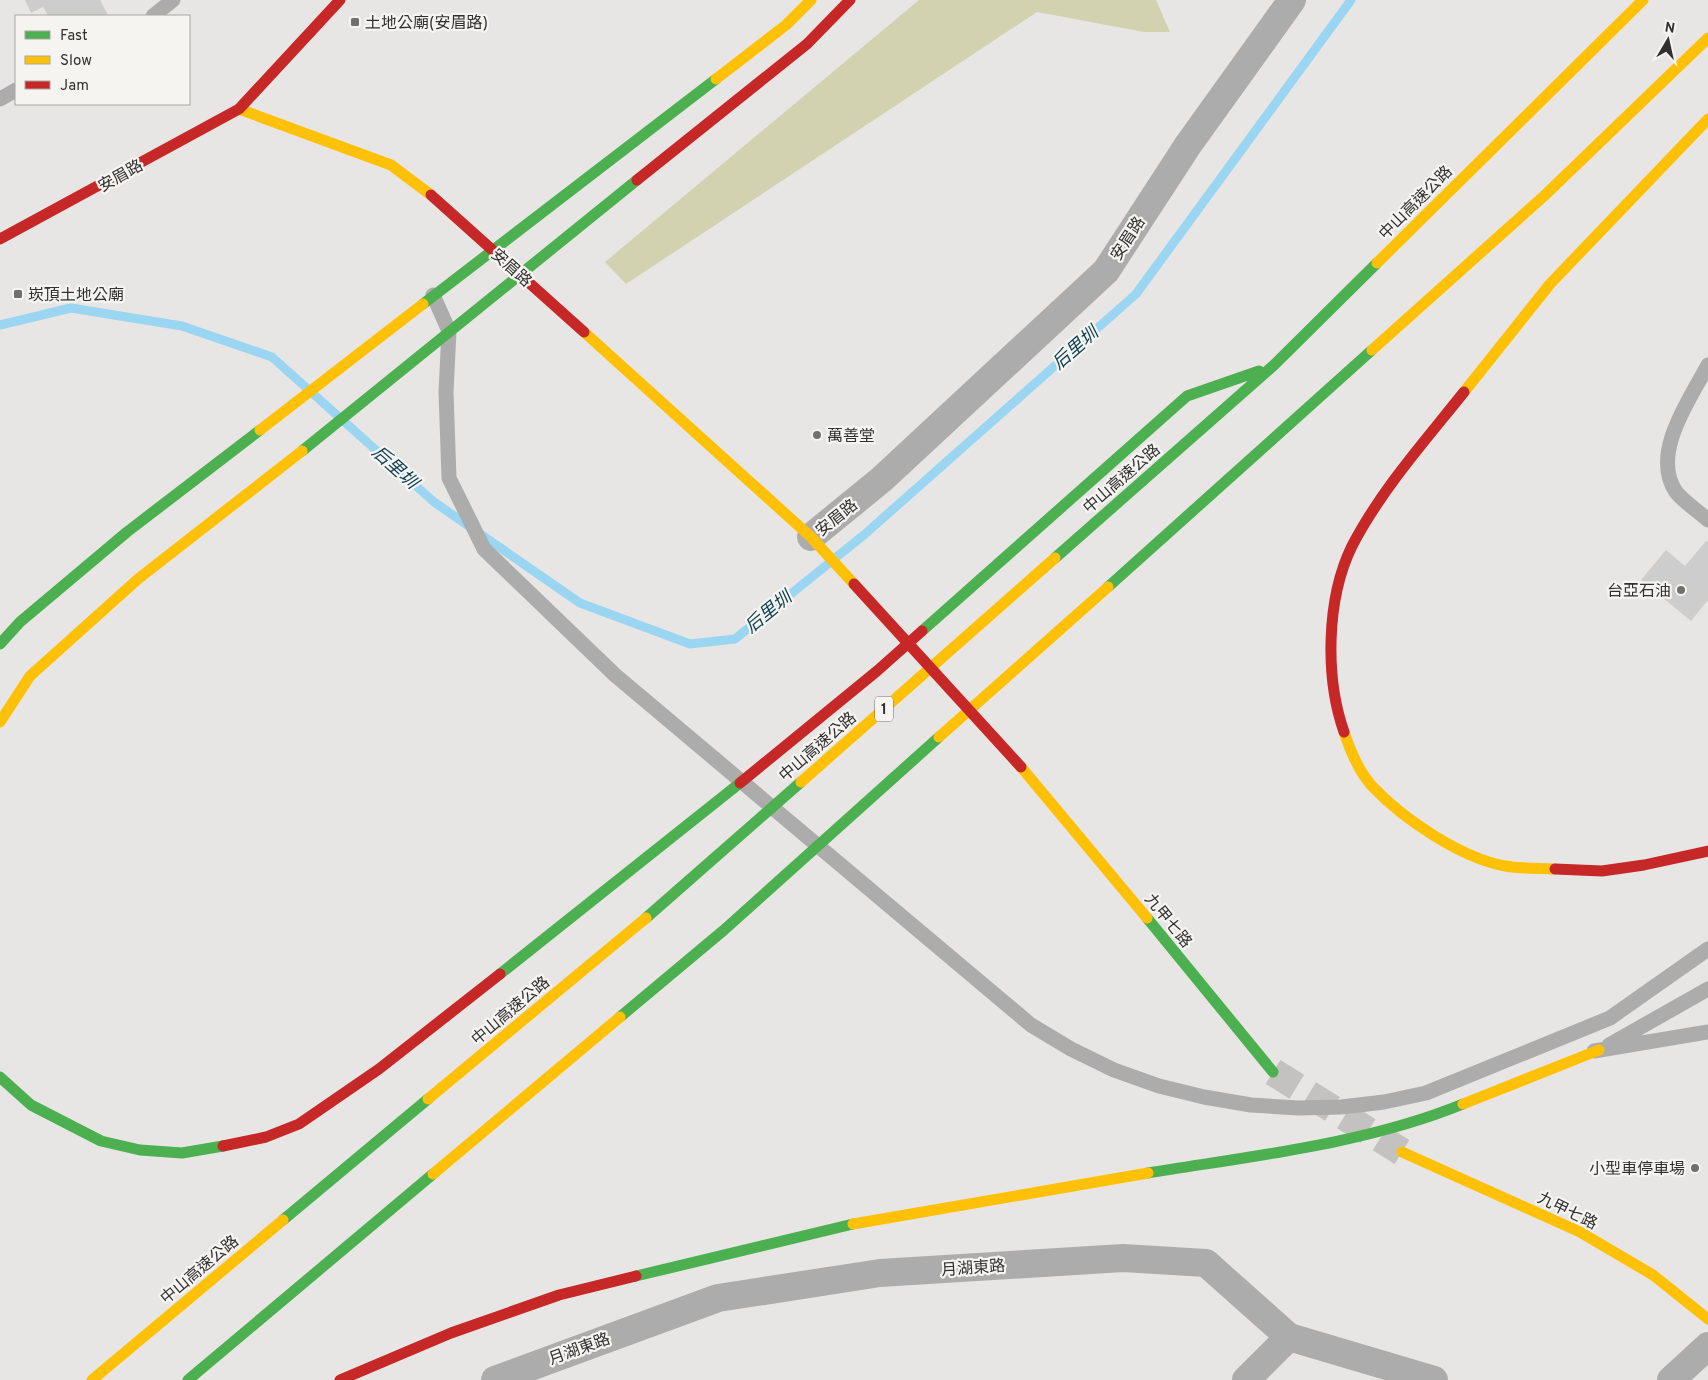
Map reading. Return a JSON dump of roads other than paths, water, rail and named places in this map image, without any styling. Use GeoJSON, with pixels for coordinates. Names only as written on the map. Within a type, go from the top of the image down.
{"type":"FeatureCollection","features":[{"type":"Feature","properties":{"kind":"main road","name":"安眉路"},"geometry":{"type":"LineString","coordinates":[[0,239],[239,109],[340,0]]}},
{"type":"Feature","properties":{"kind":"main road"},"geometry":{"type":"LineString","coordinates":[[0,644],[20,622],[127,532],[288,408],[329,374],[786,24],[811,0]]}},
{"type":"Feature","properties":{"kind":"main road"},"geometry":{"type":"LineString","coordinates":[[0,722],[30,676],[131,586],[315,439],[365,402],[448,331],[806,44],[850,0]]}},
{"type":"Feature","properties":{"kind":"main road","name":"中山高速公路"},"geometry":{"type":"LineString","coordinates":[[92,1380],[680,889],[1272,366],[1642,0]]}},
{"type":"Feature","properties":{"kind":"main road"},"geometry":{"type":"LineString","coordinates":[[188,1380],[724,930],[1537,203],[1708,38]]}},
{"type":"Feature","properties":{"kind":"main road","name":"安眉路"},"geometry":{"type":"LineString","coordinates":[[239,109],[391,165],[446,207],[811,537]]}},
{"type":"Feature","properties":{"kind":"main road"},"geometry":{"type":"LineString","coordinates":[[1708,119],[1550,284],[1392,484],[1352,548],[1336,597],[1330,657],[1335,706],[1349,748],[1371,785],[1408,820],[1465,852],[1505,866],[1602,871],[1644,865],[1708,851]]}},
{"type":"Feature","properties":{"kind":"main road"},"geometry":{"type":"LineString","coordinates":[[0,1077],[31,1106],[101,1141],[140,1150],[182,1153],[226,1146],[266,1137],[299,1124],[387,1063],[664,845],[870,677],[1187,396],[1272,366]]}},
{"type":"Feature","properties":{"kind":"main road","name":"九甲七路"},"geometry":{"type":"LineString","coordinates":[[811,537],[1041,789],[1272,1072]]}},
{"type":"Feature","properties":{"kind":"main road"},"geometry":{"type":"LineString","coordinates":[[340,1380],[451,1334],[559,1295],[835,1227],[1308,1146],[1424,1120],[1599,1050]]}},
{"type":"Feature","properties":{"kind":"main road","name":"九甲七路"},"geometry":{"type":"LineString","coordinates":[[1402,1152],[1580,1232],[1653,1275],[1708,1319]]}},
{"type":"Feature","properties":{"kind":"street","name":"安眉路"},"geometry":{"type":"LineString","coordinates":[[811,537],[882,479],[1106,271],[1188,145],[1292,0]]}},
{"type":"Feature","properties":{"kind":"street","name":"月湖東路"},"geometry":{"type":"LineString","coordinates":[[495,1380],[718,1298],[880,1273],[1123,1258],[1206,1264],[1289,1337],[1434,1380]]}},
{"type":"Feature","properties":{"kind":"street"},"geometry":{"type":"LineString","coordinates":[[1246,1380],[1289,1337]]}},
{"type":"Feature","properties":{"kind":"street"},"geometry":{"type":"LineString","coordinates":[[1671,1380],[1708,1346]]}},
{"type":"Feature","properties":{"kind":"lane"},"geometry":{"type":"LineString","coordinates":[[154,15],[173,0]]}},
{"type":"Feature","properties":{"kind":"lane"},"geometry":{"type":"LineString","coordinates":[[0,99],[15,91]]}},
{"type":"Feature","properties":{"kind":"lane"},"geometry":{"type":"LineString","coordinates":[[433,295],[448,331],[446,392],[449,478],[484,549],[615,675],[1031,1025],[1072,1050],[1106,1066],[1158,1086],[1204,1098],[1251,1105],[1306,1108],[1384,1102],[1426,1093],[1610,1018],[1708,949]]}},
{"type":"Feature","properties":{"kind":"lane"},"geometry":{"type":"LineString","coordinates":[[1708,365],[1672,434],[1667,465],[1676,492],[1708,520]]}},
{"type":"Feature","properties":{"kind":"lane"},"geometry":{"type":"LineString","coordinates":[[1599,1050],[1708,990]]}},
{"type":"Feature","properties":{"kind":"lane"},"geometry":{"type":"LineString","coordinates":[[1460,1079],[1599,1050],[1708,1032]]}},
{"type":"Feature","properties":{"kind":"waterway","name":"后里圳"},"geometry":{"type":"LineString","coordinates":[[0,325],[71,308],[182,326],[272,357],[434,502],[580,603],[690,644],[735,639],[865,534],[1136,294],[1351,0]]}},
{"type":"Feature","properties":{"kind":"tunnel"},"geometry":{"type":"LineString","coordinates":[[1273,1072],[1402,1152]]}},
{"type":"Feature","properties":{"kind":"place","name":"土地公廟(安眉路)"},"geometry":{"type":"Point","coordinates":[355,22]}},
{"type":"Feature","properties":{"kind":"place","name":"崁頂土地公廟"},"geometry":{"type":"Point","coordinates":[18,294]}},
{"type":"Feature","properties":{"kind":"place","name":"萬善堂"},"geometry":{"type":"Point","coordinates":[817,435]}},
{"type":"Feature","properties":{"kind":"place","name":"台亞石油"},"geometry":{"type":"Point","coordinates":[1681,590]}},
{"type":"Feature","properties":{"kind":"place","name":"小型車停車場"},"geometry":{"type":"Point","coordinates":[1695,1168]}}]}
